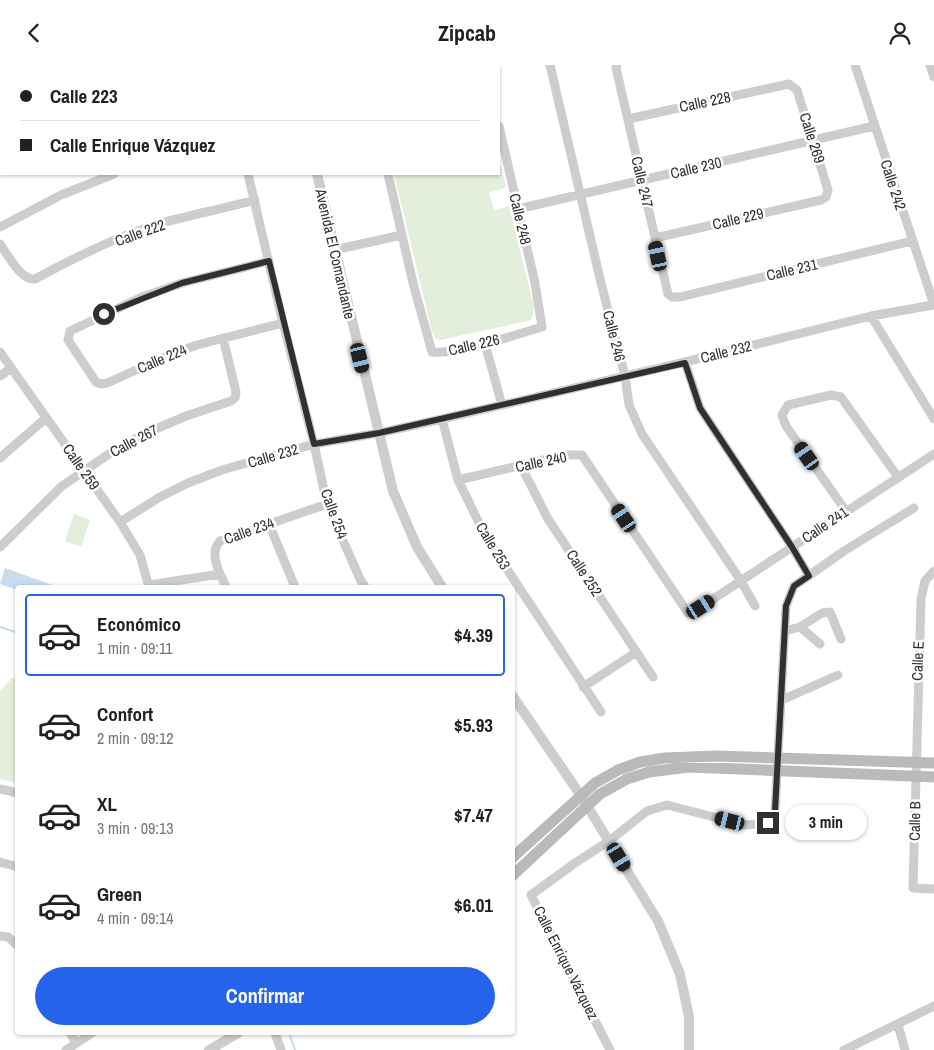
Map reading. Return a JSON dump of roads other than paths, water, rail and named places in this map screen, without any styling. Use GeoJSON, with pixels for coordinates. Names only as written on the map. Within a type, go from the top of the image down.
{"type":"FeatureCollection","features":[{"type":"Feature","properties":{"kind":"main road"},"geometry":{"type":"LineString","coordinates":[[515,855],[595,783],[618,770],[640,762],[684,757],[916,759],[934,763]]}},
{"type":"Feature","properties":{"kind":"main road"},"geometry":{"type":"LineString","coordinates":[[515,873],[600,794],[627,779],[649,772],[689,767],[934,777]]}},
{"type":"Feature","properties":{"kind":"street","name":"Calle 246"},"geometry":{"type":"LineString","coordinates":[[550,65],[630,405],[642,434],[741,581],[755,606]]}},
{"type":"Feature","properties":{"kind":"street","name":"Calle 247"},"geometry":{"type":"LineString","coordinates":[[617,65],[616,68],[666,291],[672,297]]}},
{"type":"Feature","properties":{"kind":"street","name":"Calle 242"},"geometry":{"type":"LineString","coordinates":[[855,65],[934,305]]}},
{"type":"Feature","properties":{"kind":"street"},"geometry":{"type":"LineString","coordinates":[[930,65],[934,77]]}},
{"type":"Feature","properties":{"kind":"street","name":"Calle 269"},"geometry":{"type":"LineString","coordinates":[[782,85],[789,84],[796,90],[828,190],[826,197],[821,200]]}},
{"type":"Feature","properties":{"kind":"street","name":"Calle 228"},"geometry":{"type":"LineString","coordinates":[[628,119],[782,85]]}},
{"type":"Feature","properties":{"kind":"street","name":"Calle 230"},"geometry":{"type":"LineString","coordinates":[[518,209],[874,126]]}},
{"type":"Feature","properties":{"kind":"street","name":"Calle 248"},"geometry":{"type":"LineString","coordinates":[[500,130],[535,283]]}},
{"type":"Feature","properties":{"kind":"street"},"geometry":{"type":"LineString","coordinates":[[0,227],[61,195],[111,175]]}},
{"type":"Feature","properties":{"kind":"street","name":"Calle 254"},"geometry":{"type":"LineString","coordinates":[[248,175],[327,504],[364,585]]}},
{"type":"Feature","properties":{"kind":"street","name":"Avenida El Comandante"},"geometry":{"type":"LineString","coordinates":[[316,175],[393,491],[417,547],[441,585]]}},
{"type":"Feature","properties":{"kind":"street"},"geometry":{"type":"LineString","coordinates":[[334,250],[402,235],[388,175]]}},
{"type":"Feature","properties":{"kind":"street","name":"Calle 222"},"geometry":{"type":"LineString","coordinates":[[0,244],[22,276],[30,280],[160,224],[255,200]]}},
{"type":"Feature","properties":{"kind":"street","name":"Calle 229"},"geometry":{"type":"LineString","coordinates":[[654,238],[821,200]]}},
{"type":"Feature","properties":{"kind":"street","name":"Calle 226"},"geometry":{"type":"LineString","coordinates":[[402,235],[432,352],[441,353],[485,344],[542,327],[535,283]]}},
{"type":"Feature","properties":{"kind":"street","name":"Calle 231"},"geometry":{"type":"LineString","coordinates":[[672,297],[680,297],[912,241]]}},
{"type":"Feature","properties":{"kind":"street","name":"Calle 224"},"geometry":{"type":"LineString","coordinates":[[269,261],[225,271],[166,289],[104,314],[70,331],[68,340],[96,382],[101,384],[172,354],[223,337],[283,323]]}},
{"type":"Feature","properties":{"kind":"street","name":"Calle 232"},"geometry":{"type":"LineString","coordinates":[[120,522],[160,497],[188,483],[222,470],[314,444],[379,433],[442,419],[685,363],[870,316],[934,305]]}},
{"type":"Feature","properties":{"kind":"street"},"geometry":{"type":"LineString","coordinates":[[870,316],[934,419]]}},
{"type":"Feature","properties":{"kind":"street","name":"Calle 267"},"geometry":{"type":"LineString","coordinates":[[0,547],[62,486],[112,451],[144,434],[235,398],[236,392],[223,337]]}},
{"type":"Feature","properties":{"kind":"street"},"geometry":{"type":"LineString","coordinates":[[485,344],[502,405]]}},
{"type":"Feature","properties":{"kind":"street","name":"Calle 259"},"geometry":{"type":"LineString","coordinates":[[0,352],[120,522],[140,555],[149,585]]}},
{"type":"Feature","properties":{"kind":"street"},"geometry":{"type":"LineString","coordinates":[[685,363],[700,408],[792,547],[809,576]]}},
{"type":"Feature","properties":{"kind":"street"},"geometry":{"type":"LineString","coordinates":[[0,376],[11,368]]}},
{"type":"Feature","properties":{"kind":"street"},"geometry":{"type":"LineString","coordinates":[[846,511],[788,428],[782,415],[788,405],[831,395],[841,397],[898,477]]}},
{"type":"Feature","properties":{"kind":"street"},"geometry":{"type":"LineString","coordinates":[[0,457],[46,418]]}},
{"type":"Feature","properties":{"kind":"street","name":"Calle 253"},"geometry":{"type":"LineString","coordinates":[[442,419],[458,480],[486,537],[583,687]]}},
{"type":"Feature","properties":{"kind":"street","name":"Calle 241"},"geometry":{"type":"LineString","coordinates":[[689,610],[701,607],[934,454]]}},
{"type":"Feature","properties":{"kind":"street","name":"Calle 240"},"geometry":{"type":"LineString","coordinates":[[458,480],[565,455],[582,455],[688,613],[689,610]]}},
{"type":"Feature","properties":{"kind":"street","name":"Calle 252"},"geometry":{"type":"LineString","coordinates":[[521,466],[548,519],[635,653],[653,677]]}},
{"type":"Feature","properties":{"kind":"street","name":"Calle 234"},"geometry":{"type":"LineString","coordinates":[[225,585],[214,555],[215,547],[220,541],[327,504]]}},
{"type":"Feature","properties":{"kind":"street"},"geometry":{"type":"LineString","coordinates":[[778,771],[777,758],[782,700],[786,606],[794,586],[844,551],[914,508]]}},
{"type":"Feature","properties":{"kind":"street"},"geometry":{"type":"LineString","coordinates":[[268,523],[294,585]]}},
{"type":"Feature","properties":{"kind":"street","name":"Calle E"},"geometry":{"type":"LineString","coordinates":[[916,759],[921,599],[925,581],[934,571]]}},
{"type":"Feature","properties":{"kind":"street"},"geometry":{"type":"LineString","coordinates":[[155,585],[220,574]]}},
{"type":"Feature","properties":{"kind":"street"},"geometry":{"type":"LineString","coordinates":[[785,631],[800,627],[816,616],[830,612],[841,639]]}},
{"type":"Feature","properties":{"kind":"street"},"geometry":{"type":"LineString","coordinates":[[800,627],[820,645]]}},
{"type":"Feature","properties":{"kind":"street"},"geometry":{"type":"LineString","coordinates":[[600,712],[583,687],[635,653]]}},
{"type":"Feature","properties":{"kind":"street"},"geometry":{"type":"LineString","coordinates":[[782,700],[838,675]]}},
{"type":"Feature","properties":{"kind":"street"},"geometry":{"type":"LineString","coordinates":[[515,699],[581,796],[658,921],[680,973],[689,1017],[689,1050]]}},
{"type":"Feature","properties":{"kind":"street","name":"Calle B"},"geometry":{"type":"LineString","coordinates":[[916,759],[913,888],[934,889]]}},
{"type":"Feature","properties":{"kind":"street","name":"Calle Enrique Vázquez"},"geometry":{"type":"LineString","coordinates":[[610,1050],[531,895],[609,841],[647,811],[667,805],[745,825],[768,823],[775,811],[778,771]]}},
{"type":"Feature","properties":{"kind":"street"},"geometry":{"type":"LineString","coordinates":[[0,789],[15,792]]}},
{"type":"Feature","properties":{"kind":"street"},"geometry":{"type":"LineString","coordinates":[[0,862],[15,866]]}},
{"type":"Feature","properties":{"kind":"street"},"geometry":{"type":"LineString","coordinates":[[0,936],[8,937],[15,943]]}},
{"type":"Feature","properties":{"kind":"street"},"geometry":{"type":"LineString","coordinates":[[844,1050],[934,1006]]}},
{"type":"Feature","properties":{"kind":"street"},"geometry":{"type":"LineString","coordinates":[[898,1025],[905,1050]]}},
{"type":"Feature","properties":{"kind":"street"},"geometry":{"type":"LineString","coordinates":[[71,1035],[76,1042]]}},
{"type":"Feature","properties":{"kind":"street"},"geometry":{"type":"LineString","coordinates":[[66,1050],[88,1035]]}},
{"type":"Feature","properties":{"kind":"street"},"geometry":{"type":"LineString","coordinates":[[209,1050],[235,1035]]}},
{"type":"Feature","properties":{"kind":"street"},"geometry":{"type":"LineString","coordinates":[[276,1035],[281,1050]]}},
{"type":"Feature","properties":{"kind":"water"},"geometry":{"type":"Polygon","coordinates":[[[5,568],[52,585],[15,585],[15,589],[0,584],[5,568]]]}},
{"type":"Feature","properties":{"kind":"waterway"},"geometry":{"type":"LineString","coordinates":[[0,627],[15,632]]}},
{"type":"Feature","properties":{"kind":"waterway"},"geometry":{"type":"LineString","coordinates":[[290,1035],[295,1050]]}}]}
